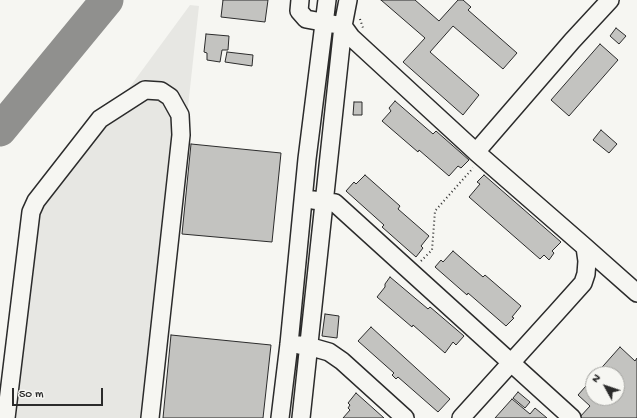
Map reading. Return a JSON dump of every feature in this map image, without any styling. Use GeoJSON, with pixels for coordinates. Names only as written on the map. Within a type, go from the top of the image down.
{"type":"FeatureCollection","features":[{"type":"Feature","properties":{"kind":"street"},"geometry":{"type":"LineString","coordinates":[[300,0],[299,11],[306,19],[343,26],[351,37],[479,155],[637,293]]}},
{"type":"Feature","properties":{"kind":"street"},"geometry":{"type":"LineString","coordinates":[[280,418],[289,344],[303,199],[327,0]]}},
{"type":"Feature","properties":{"kind":"street"},"geometry":{"type":"LineString","coordinates":[[301,418],[343,26],[348,0]]}},
{"type":"Feature","properties":{"kind":"street"},"geometry":{"type":"LineString","coordinates":[[479,155],[572,41],[610,0]]}},
{"type":"Feature","properties":{"kind":"street"},"geometry":{"type":"LineString","coordinates":[[6,418],[31,212],[36,201],[100,119],[145,90],[161,90],[170,97],[180,115],[181,135],[150,418]]}},
{"type":"Feature","properties":{"kind":"street"},"geometry":{"type":"LineString","coordinates":[[303,199],[335,203],[572,418]]}},
{"type":"Feature","properties":{"kind":"street"},"geometry":{"type":"LineString","coordinates":[[461,418],[582,283],[586,274],[586,247]]}},
{"type":"Feature","properties":{"kind":"street"},"geometry":{"type":"LineString","coordinates":[[289,344],[308,346],[329,352],[405,418]]}},
{"type":"Feature","properties":{"kind":"path"},"geometry":{"type":"LineString","coordinates":[[411,272],[432,250],[435,211],[479,155]]}},
{"type":"Feature","properties":{"kind":"shaded area"},"geometry":{"type":"Polygon","coordinates":[[[190,5],[199,6],[154,418],[16,418],[38,212],[190,5]]]}},
{"type":"Feature","properties":{"kind":"building"},"geometry":{"type":"Polygon","coordinates":[[[223,0],[268,0],[265,22],[221,17],[223,0]]]}},
{"type":"Feature","properties":{"kind":"building"},"geometry":{"type":"Polygon","coordinates":[[[381,0],[415,0],[439,21],[458,0],[463,0],[471,7],[468,10],[517,53],[503,69],[453,26],[430,52],[479,95],[463,115],[403,62],[425,38],[381,0]]]}},
{"type":"Feature","properties":{"kind":"building"},"geometry":{"type":"Polygon","coordinates":[[[616,28],[626,36],[619,44],[610,36],[616,28]]]}},
{"type":"Feature","properties":{"kind":"building"},"geometry":{"type":"Polygon","coordinates":[[[206,34],[229,36],[228,50],[222,50],[220,62],[207,60],[207,53],[204,52],[206,34]]]}},
{"type":"Feature","properties":{"kind":"building"},"geometry":{"type":"Polygon","coordinates":[[[600,44],[618,60],[569,116],[551,100],[600,44]]]}},
{"type":"Feature","properties":{"kind":"building"},"geometry":{"type":"Polygon","coordinates":[[[227,52],[253,55],[252,66],[225,62],[227,52]]]}},
{"type":"Feature","properties":{"kind":"building"},"geometry":{"type":"Polygon","coordinates":[[[395,101],[433,134],[436,131],[469,160],[461,168],[458,166],[449,176],[419,150],[418,152],[382,121],[391,111],[389,108],[395,101]]]}},
{"type":"Feature","properties":{"kind":"building"},"geometry":{"type":"Polygon","coordinates":[[[354,102],[362,102],[362,115],[353,115],[354,102]]]}},
{"type":"Feature","properties":{"kind":"building"},"geometry":{"type":"Polygon","coordinates":[[[601,130],[617,144],[609,153],[593,140],[601,130]]]}},
{"type":"Feature","properties":{"kind":"building"},"geometry":{"type":"Polygon","coordinates":[[[191,144],[281,153],[272,242],[182,234],[191,144]]]}},
{"type":"Feature","properties":{"kind":"building"},"geometry":{"type":"Polygon","coordinates":[[[365,175],[400,206],[398,209],[429,236],[421,246],[423,248],[416,257],[382,227],[384,225],[346,191],[354,182],[356,184],[365,175]]]}},
{"type":"Feature","properties":{"kind":"building"},"geometry":{"type":"Polygon","coordinates":[[[484,175],[561,242],[552,251],[554,253],[549,260],[544,255],[540,259],[469,197],[480,184],[477,182],[484,175]]]}},
{"type":"Feature","properties":{"kind":"building"},"geometry":{"type":"Polygon","coordinates":[[[453,251],[483,277],[485,275],[521,306],[512,317],[514,318],[506,326],[435,267],[441,260],[443,262],[453,251]]]}},
{"type":"Feature","properties":{"kind":"building"},"geometry":{"type":"Polygon","coordinates":[[[390,277],[428,309],[430,307],[464,336],[456,345],[453,342],[445,353],[413,325],[412,327],[377,297],[385,287],[385,284],[390,277]]]}},
{"type":"Feature","properties":{"kind":"building"},"geometry":{"type":"Polygon","coordinates":[[[325,314],[339,316],[337,338],[322,336],[325,314]]]}},
{"type":"Feature","properties":{"kind":"building"},"geometry":{"type":"Polygon","coordinates":[[[371,327],[450,399],[438,412],[398,377],[396,379],[392,375],[394,373],[358,341],[371,327]]]}},
{"type":"Feature","properties":{"kind":"building"},"geometry":{"type":"Polygon","coordinates":[[[171,335],[271,345],[263,418],[163,418],[171,335]]]}},
{"type":"Feature","properties":{"kind":"building"},"geometry":{"type":"Polygon","coordinates":[[[620,347],[635,361],[637,358],[637,418],[579,418],[590,406],[625,406],[625,366],[603,366],[620,347]]]}},
{"type":"Feature","properties":{"kind":"building"},"geometry":{"type":"Polygon","coordinates":[[[585,387],[585,401],[578,395],[585,387]]]}},
{"type":"Feature","properties":{"kind":"building"},"geometry":{"type":"Polygon","coordinates":[[[518,392],[530,402],[525,408],[513,398],[518,392]]]}},
{"type":"Feature","properties":{"kind":"building"},"geometry":{"type":"Polygon","coordinates":[[[356,393],[384,418],[343,418],[350,410],[348,408],[350,405],[348,403],[356,393]]]}},
{"type":"Feature","properties":{"kind":"building"},"geometry":{"type":"Polygon","coordinates":[[[512,399],[530,414],[535,408],[547,418],[495,418],[512,399]]]}},
{"type":"Feature","properties":{"kind":"taxiway"},"geometry":{"type":"LineString","coordinates":[[0,130],[107,0]]}}]}
